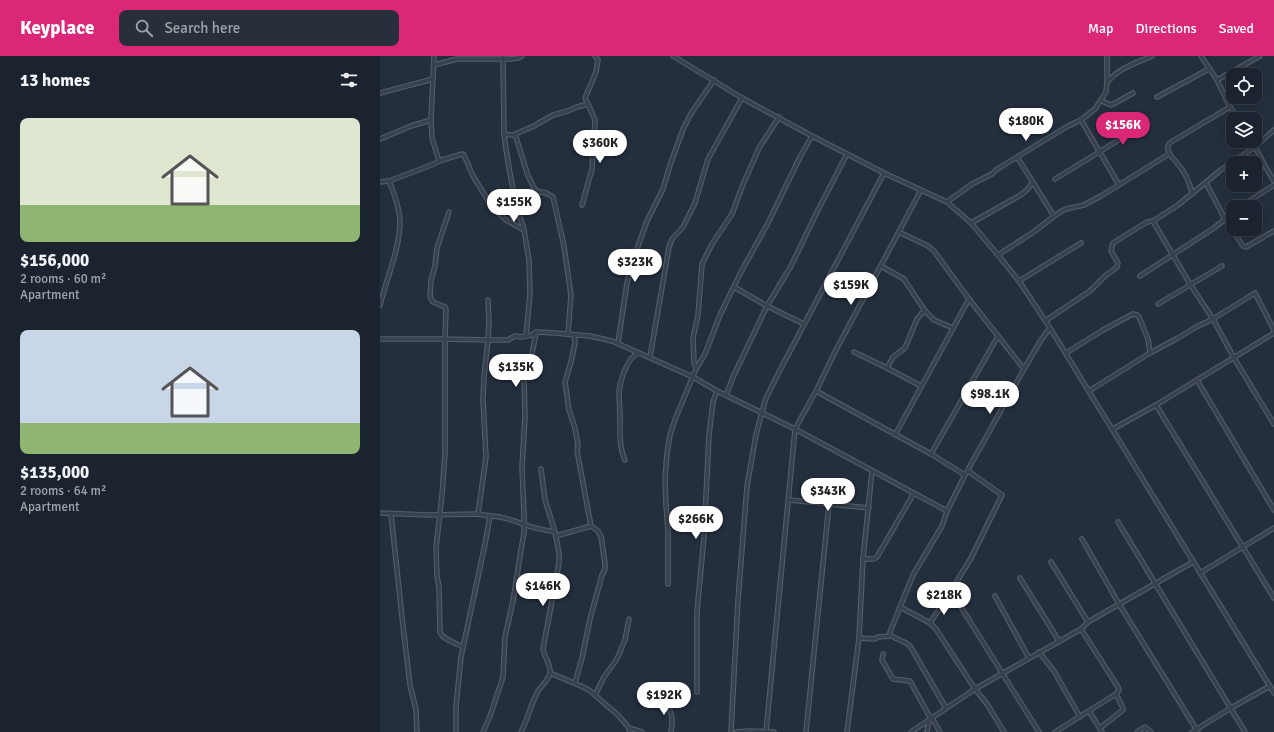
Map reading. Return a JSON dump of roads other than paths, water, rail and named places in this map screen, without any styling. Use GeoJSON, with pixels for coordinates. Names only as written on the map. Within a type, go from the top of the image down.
{"type":"FeatureCollection","features":[{"type":"Feature","properties":{"kind":"street"},"geometry":{"type":"LineString","coordinates":[[434,56],[431,120],[432,138],[439,161]]}},
{"type":"Feature","properties":{"kind":"street"},"geometry":{"type":"LineString","coordinates":[[434,65],[457,59],[518,58],[522,56]]}},
{"type":"Feature","properties":{"kind":"street"},"geometry":{"type":"LineString","coordinates":[[582,205],[592,169],[595,120],[585,98],[596,72],[598,60],[595,56]]}},
{"type":"Feature","properties":{"kind":"street"},"geometry":{"type":"LineString","coordinates":[[673,56],[742,98],[812,136],[884,173],[947,202],[971,224],[1019,282],[1050,328],[1274,693]]}},
{"type":"Feature","properties":{"kind":"street"},"geometry":{"type":"LineString","coordinates":[[947,202],[972,184],[992,174],[996,170],[1068,126],[1081,120],[1095,109],[1102,101],[1106,92],[1107,56]]}},
{"type":"Feature","properties":{"kind":"street"},"geometry":{"type":"LineString","coordinates":[[1107,82],[1122,69],[1152,56]]}},
{"type":"Feature","properties":{"kind":"street"},"geometry":{"type":"LineString","coordinates":[[1201,56],[1217,80],[1233,112]]}},
{"type":"Feature","properties":{"kind":"street"},"geometry":{"type":"LineString","coordinates":[[1217,80],[1260,56]]}},
{"type":"Feature","properties":{"kind":"street"},"geometry":{"type":"LineString","coordinates":[[503,58],[505,100],[503,122],[504,134],[509,170],[518,211],[524,230],[529,260],[530,294],[526,336]]}},
{"type":"Feature","properties":{"kind":"street"},"geometry":{"type":"LineString","coordinates":[[1157,97],[1209,69]]}},
{"type":"Feature","properties":{"kind":"street"},"geometry":{"type":"LineString","coordinates":[[380,93],[433,79]]}},
{"type":"Feature","properties":{"kind":"street"},"geometry":{"type":"LineString","coordinates":[[618,343],[627,283],[632,262],[647,220],[663,189],[684,127],[692,112],[714,80]]}},
{"type":"Feature","properties":{"kind":"street"},"geometry":{"type":"LineString","coordinates":[[1102,101],[1111,105],[1133,93]]}},
{"type":"Feature","properties":{"kind":"street"},"geometry":{"type":"LineString","coordinates":[[650,357],[669,246],[672,239],[683,227],[695,203],[708,159],[742,98]]}},
{"type":"Feature","properties":{"kind":"street"},"geometry":{"type":"LineString","coordinates":[[504,134],[513,135],[534,126],[553,115],[588,104]]}},
{"type":"Feature","properties":{"kind":"street"},"geometry":{"type":"LineString","coordinates":[[1192,194],[1191,186],[1186,177],[1178,164],[1169,154],[1167,149],[1168,145],[1230,107]]}},
{"type":"Feature","properties":{"kind":"street"},"geometry":{"type":"LineString","coordinates":[[696,370],[694,363],[693,338],[698,315],[702,264],[712,244],[732,214],[759,148],[779,117]]}},
{"type":"Feature","properties":{"kind":"street"},"geometry":{"type":"LineString","coordinates":[[380,139],[415,124],[431,120]]}},
{"type":"Feature","properties":{"kind":"street"},"geometry":{"type":"LineString","coordinates":[[1081,120],[1119,185]]}},
{"type":"Feature","properties":{"kind":"street"},"geometry":{"type":"LineString","coordinates":[[1055,179],[1140,127]]}},
{"type":"Feature","properties":{"kind":"street"},"geometry":{"type":"LineString","coordinates":[[1262,141],[1274,130]]}},
{"type":"Feature","properties":{"kind":"street"},"geometry":{"type":"LineString","coordinates":[[513,135],[518,140],[520,152],[528,176],[536,191],[546,193],[553,197],[564,246],[571,295],[568,334]]}},
{"type":"Feature","properties":{"kind":"street"},"geometry":{"type":"LineString","coordinates":[[668,584],[668,531],[665,480],[670,435],[676,417],[696,370],[705,354],[720,315],[744,266],[768,225],[800,157],[812,136]]}},
{"type":"Feature","properties":{"kind":"street"},"geometry":{"type":"LineString","coordinates":[[1045,321],[1090,291],[1105,276],[1118,267],[1111,250],[1113,243],[1147,222],[1153,221],[1192,194],[1222,169],[1254,148]]}},
{"type":"Feature","properties":{"kind":"street"},"geometry":{"type":"LineString","coordinates":[[1256,148],[1274,181]]}},
{"type":"Feature","properties":{"kind":"street"},"geometry":{"type":"LineString","coordinates":[[380,182],[389,181],[439,161],[462,154],[464,155],[473,176],[492,207],[506,220],[524,230]]}},
{"type":"Feature","properties":{"kind":"street"},"geometry":{"type":"LineString","coordinates":[[726,395],[767,306],[788,271],[848,154]]}},
{"type":"Feature","properties":{"kind":"street"},"geometry":{"type":"LineString","coordinates":[[998,255],[1032,233],[1054,216],[1066,209],[1084,205],[1169,154]]}},
{"type":"Feature","properties":{"kind":"street"},"geometry":{"type":"LineString","coordinates":[[1017,157],[1054,216]]}},
{"type":"Feature","properties":{"kind":"street"},"geometry":{"type":"LineString","coordinates":[[731,732],[745,504],[752,455],[762,412],[766,398],[779,372],[884,173]]}},
{"type":"Feature","properties":{"kind":"street"},"geometry":{"type":"LineString","coordinates":[[380,305],[394,257],[400,220],[396,198],[389,181]]}},
{"type":"Feature","properties":{"kind":"street"},"geometry":{"type":"LineString","coordinates":[[971,224],[1019,196],[1026,191],[1033,182]]}},
{"type":"Feature","properties":{"kind":"street"},"geometry":{"type":"LineString","coordinates":[[1140,276],[1209,232],[1226,219],[1206,183]]}},
{"type":"Feature","properties":{"kind":"street"},"geometry":{"type":"LineString","coordinates":[[1251,200],[1274,185]]}},
{"type":"Feature","properties":{"kind":"street"},"geometry":{"type":"LineString","coordinates":[[766,732],[795,429],[921,190]]}},
{"type":"Feature","properties":{"kind":"street"},"geometry":{"type":"LineString","coordinates":[[449,212],[438,248],[431,281],[430,297],[433,302],[445,307],[446,309],[445,452],[436,548],[440,601],[440,632],[445,638],[463,647]]}},
{"type":"Feature","properties":{"kind":"street"},"geometry":{"type":"LineString","coordinates":[[1153,221],[1190,284],[1213,319],[1234,358],[1274,424]]}},
{"type":"Feature","properties":{"kind":"street"},"geometry":{"type":"LineString","coordinates":[[1237,236],[1243,246],[1246,247],[1274,231]]}},
{"type":"Feature","properties":{"kind":"street"},"geometry":{"type":"LineString","coordinates":[[899,232],[928,246],[934,251],[969,299],[1024,369]]}},
{"type":"Feature","properties":{"kind":"street"},"geometry":{"type":"LineString","coordinates":[[1019,282],[1081,243]]}},
{"type":"Feature","properties":{"kind":"street"},"geometry":{"type":"LineString","coordinates":[[881,266],[904,279],[934,320],[953,328]]}},
{"type":"Feature","properties":{"kind":"street"},"geometry":{"type":"LineString","coordinates":[[1158,304],[1222,266]]}},
{"type":"Feature","properties":{"kind":"street"},"geometry":{"type":"LineString","coordinates":[[734,286],[767,306],[804,324]]}},
{"type":"Feature","properties":{"kind":"street"},"geometry":{"type":"LineString","coordinates":[[1089,391],[1150,353],[1213,319],[1255,293],[1274,330]]}},
{"type":"Feature","properties":{"kind":"street"},"geometry":{"type":"LineString","coordinates":[[895,435],[969,299]]}},
{"type":"Feature","properties":{"kind":"street"},"geometry":{"type":"LineString","coordinates":[[478,514],[486,457],[483,400],[489,321],[488,300]]}},
{"type":"Feature","properties":{"kind":"street"},"geometry":{"type":"LineString","coordinates":[[887,368],[893,357],[905,348],[917,319],[926,311]]}},
{"type":"Feature","properties":{"kind":"street"},"geometry":{"type":"LineString","coordinates":[[1066,353],[1103,330],[1133,314],[1139,317],[1148,339],[1150,353]]}},
{"type":"Feature","properties":{"kind":"street"},"geometry":{"type":"LineString","coordinates":[[891,636],[890,632],[913,575],[942,526],[947,511],[965,475],[1024,369],[1050,328]]}},
{"type":"Feature","properties":{"kind":"street"},"geometry":{"type":"LineString","coordinates":[[483,732],[503,677],[505,637],[513,601],[521,550],[524,524],[522,467],[525,417],[524,378],[532,354],[536,332]]}},
{"type":"Feature","properties":{"kind":"street"},"geometry":{"type":"LineString","coordinates":[[380,339],[508,340],[515,336],[526,336],[536,332],[590,336],[618,343],[693,377],[717,391],[762,412],[947,511]]}},
{"type":"Feature","properties":{"kind":"street"},"geometry":{"type":"LineString","coordinates":[[1113,429],[1156,405],[1274,333]]}},
{"type":"Feature","properties":{"kind":"street"},"geometry":{"type":"LineString","coordinates":[[574,334],[575,343],[565,382],[566,394],[578,445],[577,451],[591,526],[600,533],[601,536],[605,569],[590,619],[575,683]]}},
{"type":"Feature","properties":{"kind":"street"},"geometry":{"type":"LineString","coordinates":[[931,454],[998,336]]}},
{"type":"Feature","properties":{"kind":"street"},"geometry":{"type":"LineString","coordinates":[[854,352],[921,386]]}},
{"type":"Feature","properties":{"kind":"street"},"geometry":{"type":"LineString","coordinates":[[625,460],[620,443],[619,392],[624,374],[631,358],[639,353]]}},
{"type":"Feature","properties":{"kind":"street"},"geometry":{"type":"LineString","coordinates":[[1197,380],[1274,510]]}},
{"type":"Feature","properties":{"kind":"street"},"geometry":{"type":"LineString","coordinates":[[697,692],[697,611],[704,537],[709,435],[713,402],[717,391]]}},
{"type":"Feature","properties":{"kind":"street"},"geometry":{"type":"LineString","coordinates":[[816,391],[931,454],[965,475]]}},
{"type":"Feature","properties":{"kind":"street"},"geometry":{"type":"LineString","coordinates":[[1156,405],[1274,598]]}},
{"type":"Feature","properties":{"kind":"street"},"geometry":{"type":"LineString","coordinates":[[521,732],[534,697],[550,673],[550,668],[543,654],[543,649],[559,563],[556,536],[545,500],[541,469]]}},
{"type":"Feature","properties":{"kind":"street"},"geometry":{"type":"LineString","coordinates":[[847,732],[859,638],[863,559],[872,471]]}},
{"type":"Feature","properties":{"kind":"street"},"geometry":{"type":"LineString","coordinates":[[930,623],[976,548],[1002,495],[968,471]]}},
{"type":"Feature","properties":{"kind":"street"},"geometry":{"type":"LineString","coordinates":[[863,559],[874,559],[877,557],[914,493]]}},
{"type":"Feature","properties":{"kind":"street"},"geometry":{"type":"LineString","coordinates":[[789,500],[869,508]]}},
{"type":"Feature","properties":{"kind":"street"},"geometry":{"type":"LineString","coordinates":[[806,732],[829,504]]}},
{"type":"Feature","properties":{"kind":"street"},"geometry":{"type":"LineString","coordinates":[[380,513],[440,515],[478,514],[498,516],[555,532]]}},
{"type":"Feature","properties":{"kind":"street"},"geometry":{"type":"LineString","coordinates":[[391,514],[408,671],[416,710],[417,732]]}},
{"type":"Feature","properties":{"kind":"street"},"geometry":{"type":"LineString","coordinates":[[456,732],[456,707],[461,657],[490,516]]}},
{"type":"Feature","properties":{"kind":"street"},"geometry":{"type":"LineString","coordinates":[[1118,522],[1245,732]]}},
{"type":"Feature","properties":{"kind":"street"},"geometry":{"type":"LineString","coordinates":[[556,536],[591,526]]}},
{"type":"Feature","properties":{"kind":"street"},"geometry":{"type":"LineString","coordinates":[[1200,573],[1274,528]]}},
{"type":"Feature","properties":{"kind":"street"},"geometry":{"type":"LineString","coordinates":[[1082,540],[1119,604],[1197,731]]}},
{"type":"Feature","properties":{"kind":"street"},"geometry":{"type":"LineString","coordinates":[[1051,562],[1088,622]]}},
{"type":"Feature","properties":{"kind":"street"},"geometry":{"type":"LineString","coordinates":[[911,732],[1003,672],[1081,629],[1088,622],[1193,562]]}},
{"type":"Feature","properties":{"kind":"street"},"geometry":{"type":"LineString","coordinates":[[1020,578],[1059,641]]}},
{"type":"Feature","properties":{"kind":"street"},"geometry":{"type":"LineString","coordinates":[[951,591],[1003,672],[1039,732]]}},
{"type":"Feature","properties":{"kind":"street"},"geometry":{"type":"LineString","coordinates":[[995,596],[1029,658]]}},
{"type":"Feature","properties":{"kind":"street"},"geometry":{"type":"LineString","coordinates":[[900,607],[930,623],[936,629],[975,689],[987,704],[1004,732]]}},
{"type":"Feature","properties":{"kind":"street"},"geometry":{"type":"LineString","coordinates":[[595,695],[604,677],[617,659],[625,640],[629,619]]}},
{"type":"Feature","properties":{"kind":"street"},"geometry":{"type":"LineString","coordinates":[[1055,732],[1116,694],[1119,690],[1081,629]]}},
{"type":"Feature","properties":{"kind":"street"},"geometry":{"type":"LineString","coordinates":[[859,638],[874,639],[878,637],[891,636],[909,644],[946,708]]}},
{"type":"Feature","properties":{"kind":"street"},"geometry":{"type":"LineString","coordinates":[[1039,652],[1080,717]]}},
{"type":"Feature","properties":{"kind":"street"},"geometry":{"type":"LineString","coordinates":[[883,654],[882,660],[893,679],[910,681],[940,732]]}},
{"type":"Feature","properties":{"kind":"street"},"geometry":{"type":"LineString","coordinates":[[550,673],[581,686],[595,695],[620,716],[629,730],[642,732]]}},
{"type":"Feature","properties":{"kind":"street"},"geometry":{"type":"LineString","coordinates":[[1192,732],[1197,731],[1231,708],[1270,686]]}},
{"type":"Feature","properties":{"kind":"street"},"geometry":{"type":"LineString","coordinates":[[1100,728],[1124,708],[1116,694]]}},
{"type":"Feature","properties":{"kind":"street"},"geometry":{"type":"LineString","coordinates":[[664,699],[671,711],[671,732]]}},
{"type":"Feature","properties":{"kind":"street"},"geometry":{"type":"LineString","coordinates":[[1089,711],[1102,732]]}},
{"type":"Feature","properties":{"kind":"street"},"geometry":{"type":"LineString","coordinates":[[927,732],[931,719]]}},
{"type":"Feature","properties":{"kind":"street"},"geometry":{"type":"LineString","coordinates":[[1137,732],[1145,727],[1151,732]]}},
{"type":"Feature","properties":{"kind":"street"},"geometry":{"type":"LineString","coordinates":[[736,732],[774,732]]}}]}
